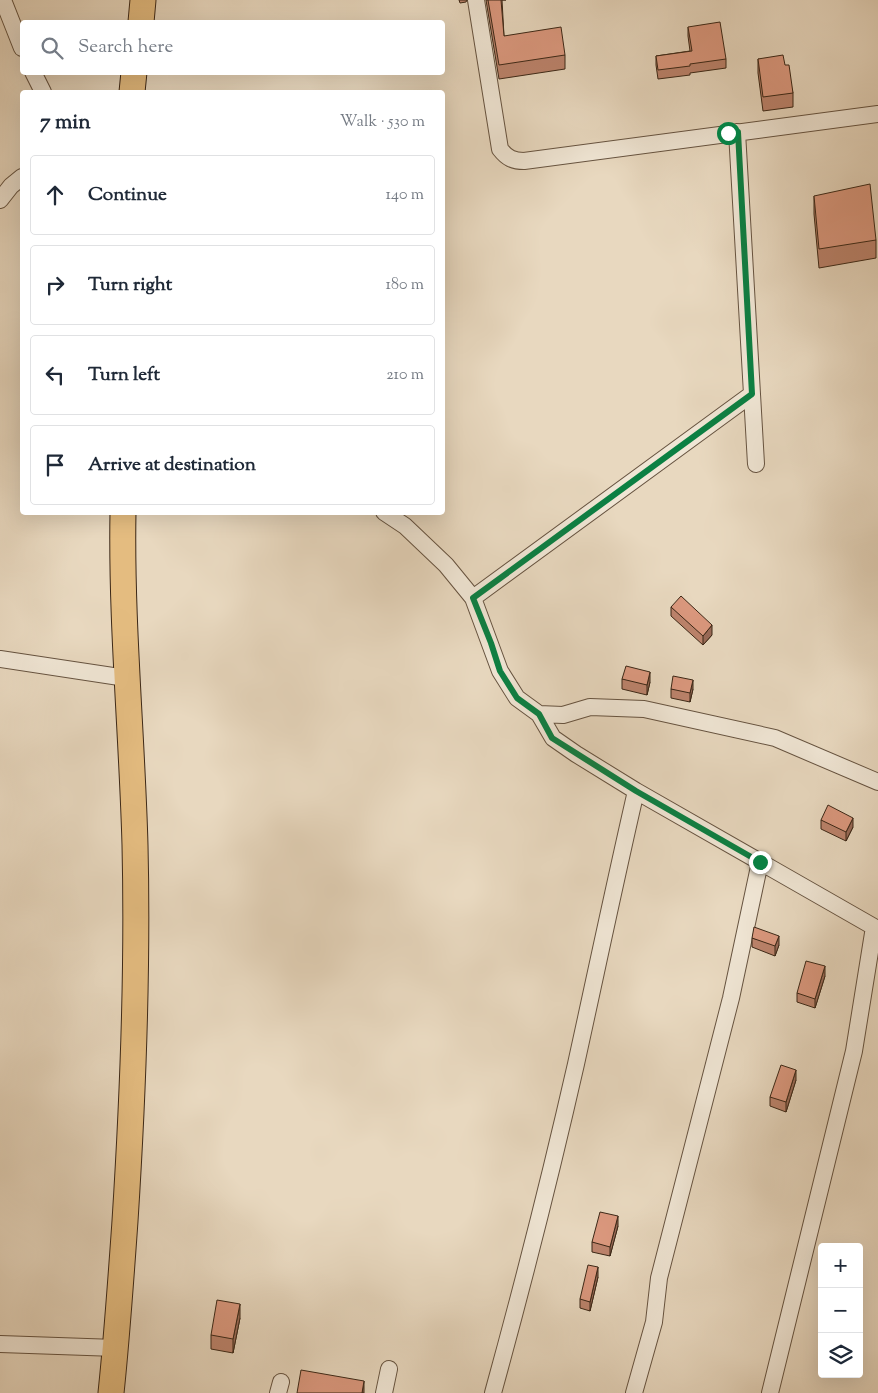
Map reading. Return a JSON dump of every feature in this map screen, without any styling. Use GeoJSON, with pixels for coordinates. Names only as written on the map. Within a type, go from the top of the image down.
{"type":"FeatureCollection","features":[{"type":"Feature","properties":{"kind":"main road"},"geometry":{"type":"LineString","coordinates":[[141,20],[144,0]]}},
{"type":"Feature","properties":{"kind":"main road"},"geometry":{"type":"LineString","coordinates":[[132,90],[134,75]]}},
{"type":"Feature","properties":{"kind":"main road"},"geometry":{"type":"LineString","coordinates":[[111,1393],[116,1348],[129,1161],[134,1028],[135,845],[126,678],[123,515]]}},
{"type":"Feature","properties":{"kind":"street"},"geometry":{"type":"LineString","coordinates":[[3,0],[20,43]]}},
{"type":"Feature","properties":{"kind":"street"},"geometry":{"type":"LineString","coordinates":[[476,0],[500,148],[505,156],[515,161],[878,114]]}},
{"type":"Feature","properties":{"kind":"street"},"geometry":{"type":"LineString","coordinates":[[34,75],[42,90]]}},
{"type":"Feature","properties":{"kind":"street"},"geometry":{"type":"LineString","coordinates":[[738,132],[756,464]]}},
{"type":"Feature","properties":{"kind":"street"},"geometry":{"type":"LineString","coordinates":[[0,200],[11,186],[20,179]]}},
{"type":"Feature","properties":{"kind":"street"},"geometry":{"type":"LineString","coordinates":[[473,598],[752,394]]}},
{"type":"Feature","properties":{"kind":"street"},"geometry":{"type":"LineString","coordinates":[[388,515],[405,526],[446,565],[473,598],[500,671],[517,698],[539,714],[552,738],[636,791],[874,927],[854,1051],[770,1393]]}},
{"type":"Feature","properties":{"kind":"street"},"geometry":{"type":"LineString","coordinates":[[0,659],[126,678]]}},
{"type":"Feature","properties":{"kind":"street"},"geometry":{"type":"LineString","coordinates":[[539,714],[563,715],[590,707],[644,709],[775,738],[878,782]]}},
{"type":"Feature","properties":{"kind":"street"},"geometry":{"type":"LineString","coordinates":[[493,1393],[525,1273],[573,1073],[602,936],[636,791]]}},
{"type":"Feature","properties":{"kind":"street"},"geometry":{"type":"LineString","coordinates":[[634,1393],[654,1322],[659,1278],[731,998],[760,862]]}},
{"type":"Feature","properties":{"kind":"street"},"geometry":{"type":"LineString","coordinates":[[0,1344],[116,1348]]}},
{"type":"Feature","properties":{"kind":"street"},"geometry":{"type":"LineString","coordinates":[[384,1393],[389,1369]]}},
{"type":"Feature","properties":{"kind":"building"},"geometry":{"type":"Polygon","coordinates":[[[488,0],[501,0],[504,36],[561,27],[565,55],[499,65],[488,0]]]}},
{"type":"Feature","properties":{"kind":"building"},"geometry":{"type":"Polygon","coordinates":[[[720,22],[726,59],[658,70],[656,56],[692,51],[688,27],[720,22]]]}},
{"type":"Feature","properties":{"kind":"building"},"geometry":{"type":"Polygon","coordinates":[[[783,55],[785,65],[789,65],[793,93],[763,97],[758,59],[783,55]]]}},
{"type":"Feature","properties":{"kind":"building"},"geometry":{"type":"Polygon","coordinates":[[[870,184],[876,240],[819,249],[814,196],[870,184]]]}},
{"type":"Feature","properties":{"kind":"building"},"geometry":{"type":"Polygon","coordinates":[[[681,596],[712,625],[703,636],[671,607],[681,596]]]}},
{"type":"Feature","properties":{"kind":"building"},"geometry":{"type":"Polygon","coordinates":[[[626,666],[650,672],[647,685],[622,679],[626,666]]]}},
{"type":"Feature","properties":{"kind":"building"},"geometry":{"type":"Polygon","coordinates":[[[673,676],[693,680],[690,693],[671,689],[673,676]]]}},
{"type":"Feature","properties":{"kind":"building"},"geometry":{"type":"Polygon","coordinates":[[[828,805],[853,818],[846,832],[821,820],[828,805]]]}},
{"type":"Feature","properties":{"kind":"building"},"geometry":{"type":"Polygon","coordinates":[[[754,927],[779,936],[775,946],[752,938],[754,927]]]}},
{"type":"Feature","properties":{"kind":"building"},"geometry":{"type":"Polygon","coordinates":[[[806,961],[825,966],[815,999],[797,993],[806,961]]]}},
{"type":"Feature","properties":{"kind":"building"},"geometry":{"type":"Polygon","coordinates":[[[781,1065],[796,1070],[786,1102],[770,1097],[781,1065]]]}},
{"type":"Feature","properties":{"kind":"building"},"geometry":{"type":"Polygon","coordinates":[[[600,1212],[618,1216],[610,1247],[592,1242],[600,1212]]]}},
{"type":"Feature","properties":{"kind":"building"},"geometry":{"type":"Polygon","coordinates":[[[588,1265],[598,1267],[590,1302],[580,1299],[588,1265]]]}},
{"type":"Feature","properties":{"kind":"building"},"geometry":{"type":"Polygon","coordinates":[[[217,1300],[240,1304],[233,1339],[211,1335],[217,1300]]]}},
{"type":"Feature","properties":{"kind":"building"},"geometry":{"type":"Polygon","coordinates":[[[301,1370],[364,1381],[362,1393],[297,1393],[301,1370]]]}},
{"type":"Feature","properties":{"kind":"route"},"geometry":{"type":"LineString","coordinates":[[728,133],[738,132],[752,394],[473,598],[500,671],[517,698],[539,714],[552,738],[636,791],[760,862]]}}]}
